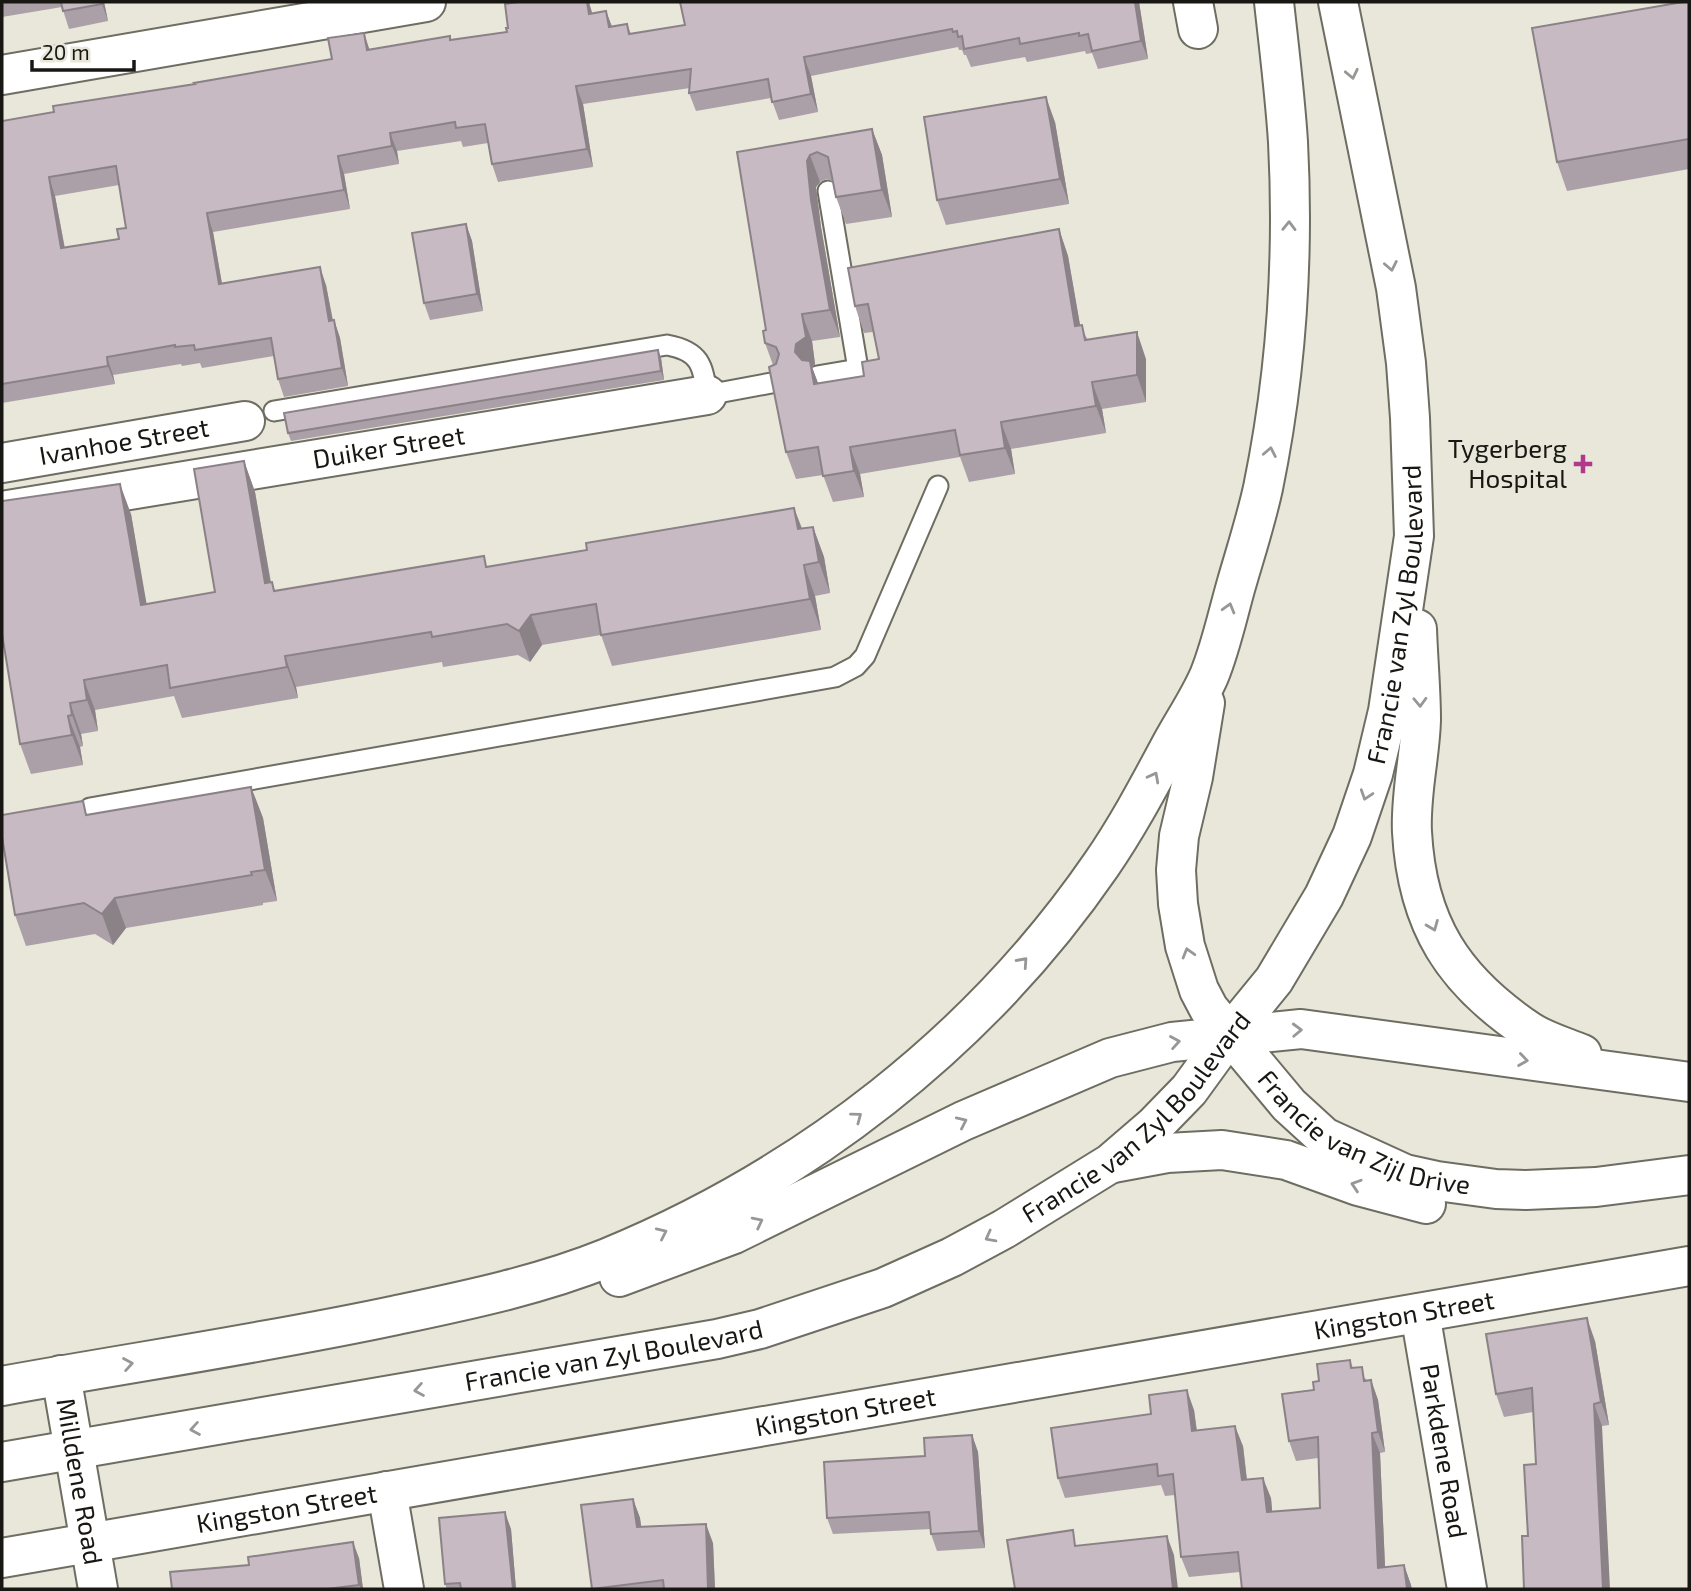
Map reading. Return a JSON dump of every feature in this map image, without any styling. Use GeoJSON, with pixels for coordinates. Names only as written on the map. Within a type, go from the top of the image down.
{"type":"FeatureCollection","features":[{"type":"Feature","properties":{"kind":"main road"},"geometry":{"type":"LineString","coordinates":[[2,75],[426,2]]}},
{"type":"Feature","properties":{"kind":"main road"},"geometry":{"type":"LineString","coordinates":[[1229,1035],[1209,1009],[1199,990],[1185,946],[1176,870],[1179,836],[1193,777],[1210,674],[1262,494],[1282,358],[1287,285],[1288,155],[1274,2]]}},
{"type":"Feature","properties":{"kind":"main road","name":"Francie van Zyl Boulevard"},"geometry":{"type":"LineString","coordinates":[[2,1462],[717,1339],[760,1329],[883,1288],[952,1257],[1004,1229],[1111,1163],[1154,1126],[1189,1090],[1274,980],[1324,896],[1352,836],[1373,774],[1388,711],[1414,536],[1406,363],[1395,288],[1338,2]]}},
{"type":"Feature","properties":{"kind":"main road","name":"Duiker Street"},"geometry":{"type":"LineString","coordinates":[[2,511],[708,395]]}},
{"type":"Feature","properties":{"kind":"main road","name":"Ivanhoe Street"},"geometry":{"type":"LineString","coordinates":[[2,463],[260,416]]}},
{"type":"Feature","properties":{"kind":"main road"},"geometry":{"type":"LineString","coordinates":[[1414,536],[1421,720],[1412,830],[1419,886],[1434,931],[1452,962],[1481,992],[1530,1032],[1586,1056],[1674,1081]]}},
{"type":"Feature","properties":{"kind":"main road"},"geometry":{"type":"LineString","coordinates":[[2,1386],[339,1328],[466,1301],[544,1280],[604,1259],[683,1223],[755,1185],[834,1134],[905,1079],[972,1018],[1068,910],[1103,862],[1144,796],[1210,674]]}},
{"type":"Feature","properties":{"kind":"main road","name":"Francie van Zijl Drive"},"geometry":{"type":"LineString","coordinates":[[1229,1035],[1301,1029],[1332,1032],[1674,1081]]}},
{"type":"Feature","properties":{"kind":"main road"},"geometry":{"type":"LineString","coordinates":[[339,1328],[471,1317],[582,1290],[734,1234],[963,1121],[1110,1058],[1172,1042],[1229,1035]]}},
{"type":"Feature","properties":{"kind":"main road","name":"Francie van Zijl Drive"},"geometry":{"type":"LineString","coordinates":[[1229,1035],[1289,1105],[1324,1137],[1405,1174],[1496,1189],[1526,1190],[1596,1188],[1689,1175]]}},
{"type":"Feature","properties":{"kind":"main road"},"geometry":{"type":"LineString","coordinates":[[1111,1163],[1167,1153],[1222,1150],[1254,1154],[1286,1160],[1358,1186],[1451,1210],[1509,1214],[1585,1211],[1668,1203],[1689,1198]]}},
{"type":"Feature","properties":{"kind":"main road","name":"Kingston Street"},"geometry":{"type":"LineString","coordinates":[[2,1558],[1689,1266]]}},
{"type":"Feature","properties":{"kind":"main road","name":"Parkdene Road"},"geometry":{"type":"LineString","coordinates":[[1420,1313],[1467,1589]]}},
{"type":"Feature","properties":{"kind":"main road","name":"Milldene Road"},"geometry":{"type":"LineString","coordinates":[[61,1375],[98,1589]]}},
{"type":"Feature","properties":{"kind":"main road"},"geometry":{"type":"LineString","coordinates":[[387,1491],[404,1589]]}},
{"type":"Feature","properties":{"kind":"lane"},"geometry":{"type":"LineString","coordinates":[[817,376],[858,369],[828,191]]}},
{"type":"Feature","properties":{"kind":"lane"},"geometry":{"type":"LineString","coordinates":[[260,416],[667,345],[679,348],[699,360],[708,395]]}},
{"type":"Feature","properties":{"kind":"lane","name":"Duiker Street"},"geometry":{"type":"LineString","coordinates":[[708,395],[777,382]]}},
{"type":"Feature","properties":{"kind":"lane"},"geometry":{"type":"LineString","coordinates":[[78,810],[835,677],[856,666],[865,656],[938,486]]}},
{"type":"Feature","properties":{"kind":"building"},"geometry":{"type":"Polygon","coordinates":[[[61,2],[101,2],[102,4],[63,11],[61,2]]]}},
{"type":"Feature","properties":{"kind":"building"},"geometry":{"type":"Polygon","coordinates":[[[587,2],[589,14],[606,11],[609,27],[627,24],[629,34],[685,25],[680,2],[1135,2],[1141,41],[1092,51],[1088,34],[1079,36],[1079,33],[1020,44],[1019,38],[964,49],[962,36],[958,37],[957,31],[953,32],[952,29],[804,57],[811,94],[772,102],[768,79],[689,93],[691,69],[576,86],[587,149],[492,164],[485,124],[456,128],[455,122],[390,133],[392,146],[338,156],[344,190],[207,213],[219,284],[320,267],[329,321],[334,320],[342,368],[278,379],[271,338],[195,350],[194,345],[175,345],[107,357],[108,366],[2,384],[2,121],[54,112],[53,106],[332,59],[328,38],[364,33],[367,50],[450,36],[450,40],[507,32],[505,4],[587,2]],[[116,166],[49,177],[61,248],[119,239],[117,229],[126,228],[116,166]]]}},
{"type":"Feature","properties":{"kind":"building"},"geometry":{"type":"Polygon","coordinates":[[[1689,2],[1689,139],[1557,162],[1532,28],[1689,2]]]}},
{"type":"Feature","properties":{"kind":"building"},"geometry":{"type":"Polygon","coordinates":[[[1046,97],[1060,179],[937,200],[924,117],[1046,97]]]}},
{"type":"Feature","properties":{"kind":"building"},"geometry":{"type":"Polygon","coordinates":[[[872,129],[882,190],[836,197],[828,157],[817,152],[810,155],[807,161],[830,310],[802,314],[806,337],[796,344],[795,352],[802,360],[810,361],[814,384],[864,376],[862,362],[879,359],[868,304],[855,306],[848,268],[1059,229],[1075,326],[1082,325],[1085,340],[1137,332],[1137,375],[1092,382],[1096,406],[1001,422],[1005,448],[960,455],[955,430],[850,447],[854,471],[823,476],[818,447],[786,452],[769,367],[776,364],[779,354],[776,347],[765,343],[763,331],[766,330],[737,152],[872,129]]]}},
{"type":"Feature","properties":{"kind":"building"},"geometry":{"type":"Polygon","coordinates":[[[466,224],[477,294],[424,303],[412,233],[466,224]]]}},
{"type":"Feature","properties":{"kind":"building"},"geometry":{"type":"Polygon","coordinates":[[[658,350],[661,371],[288,433],[284,413],[658,350]]]}},
{"type":"Feature","properties":{"kind":"building"},"geometry":{"type":"Polygon","coordinates":[[[244,461],[265,583],[272,582],[274,591],[484,556],[486,567],[587,550],[586,543],[794,508],[798,529],[813,527],[819,562],[804,565],[810,599],[601,635],[596,604],[531,615],[519,631],[507,624],[432,637],[431,632],[285,656],[287,667],[170,688],[167,665],[84,680],[87,700],[70,703],[72,715],[68,716],[72,735],[20,744],[2,634],[2,501],[120,484],[141,605],[215,592],[194,469],[244,461]]]}},
{"type":"Feature","properties":{"kind":"building"},"geometry":{"type":"Polygon","coordinates":[[[251,787],[265,870],[251,872],[252,875],[115,898],[102,914],[84,903],[15,915],[2,837],[2,815],[83,801],[86,815],[251,787]]]}},
{"type":"Feature","properties":{"kind":"building"},"geometry":{"type":"Polygon","coordinates":[[[1587,1318],[1601,1402],[1594,1404],[1603,1589],[1524,1589],[1522,1536],[1528,1536],[1524,1465],[1536,1464],[1532,1388],[1496,1394],[1486,1334],[1587,1318]]]}},
{"type":"Feature","properties":{"kind":"building"},"geometry":{"type":"Polygon","coordinates":[[[1350,1360],[1351,1368],[1362,1367],[1364,1381],[1371,1380],[1378,1432],[1372,1433],[1378,1568],[1404,1565],[1407,1589],[1242,1589],[1238,1552],[1181,1557],[1173,1474],[1158,1476],[1157,1464],[1058,1478],[1051,1428],[1151,1414],[1149,1395],[1187,1390],[1192,1431],[1235,1426],[1242,1480],[1263,1478],[1267,1512],[1320,1508],[1318,1437],[1289,1441],[1282,1394],[1314,1390],[1313,1382],[1319,1381],[1317,1364],[1350,1360]]]}},
{"type":"Feature","properties":{"kind":"building"},"geometry":{"type":"Polygon","coordinates":[[[972,1435],[979,1531],[931,1534],[929,1512],[827,1518],[824,1462],[925,1456],[924,1438],[972,1435]]]}},
{"type":"Feature","properties":{"kind":"building"},"geometry":{"type":"Polygon","coordinates":[[[633,1499],[637,1527],[706,1524],[708,1589],[664,1589],[663,1580],[592,1589],[581,1505],[633,1499]]]}},
{"type":"Feature","properties":{"kind":"building"},"geometry":{"type":"Polygon","coordinates":[[[505,1512],[513,1589],[461,1589],[460,1583],[445,1584],[439,1518],[505,1512]]]}},
{"type":"Feature","properties":{"kind":"building"},"geometry":{"type":"Polygon","coordinates":[[[1073,1530],[1075,1546],[1167,1536],[1173,1589],[1015,1589],[1007,1540],[1073,1530]]]}},
{"type":"Feature","properties":{"kind":"building"},"geometry":{"type":"Polygon","coordinates":[[[353,1542],[359,1585],[327,1589],[172,1589],[170,1572],[249,1565],[248,1557],[353,1542]]]}},
{"type":"Feature","properties":{"kind":"place","name":"Tygerberg Hospital"},"geometry":{"type":"Point","coordinates":[1583,464]}}]}
